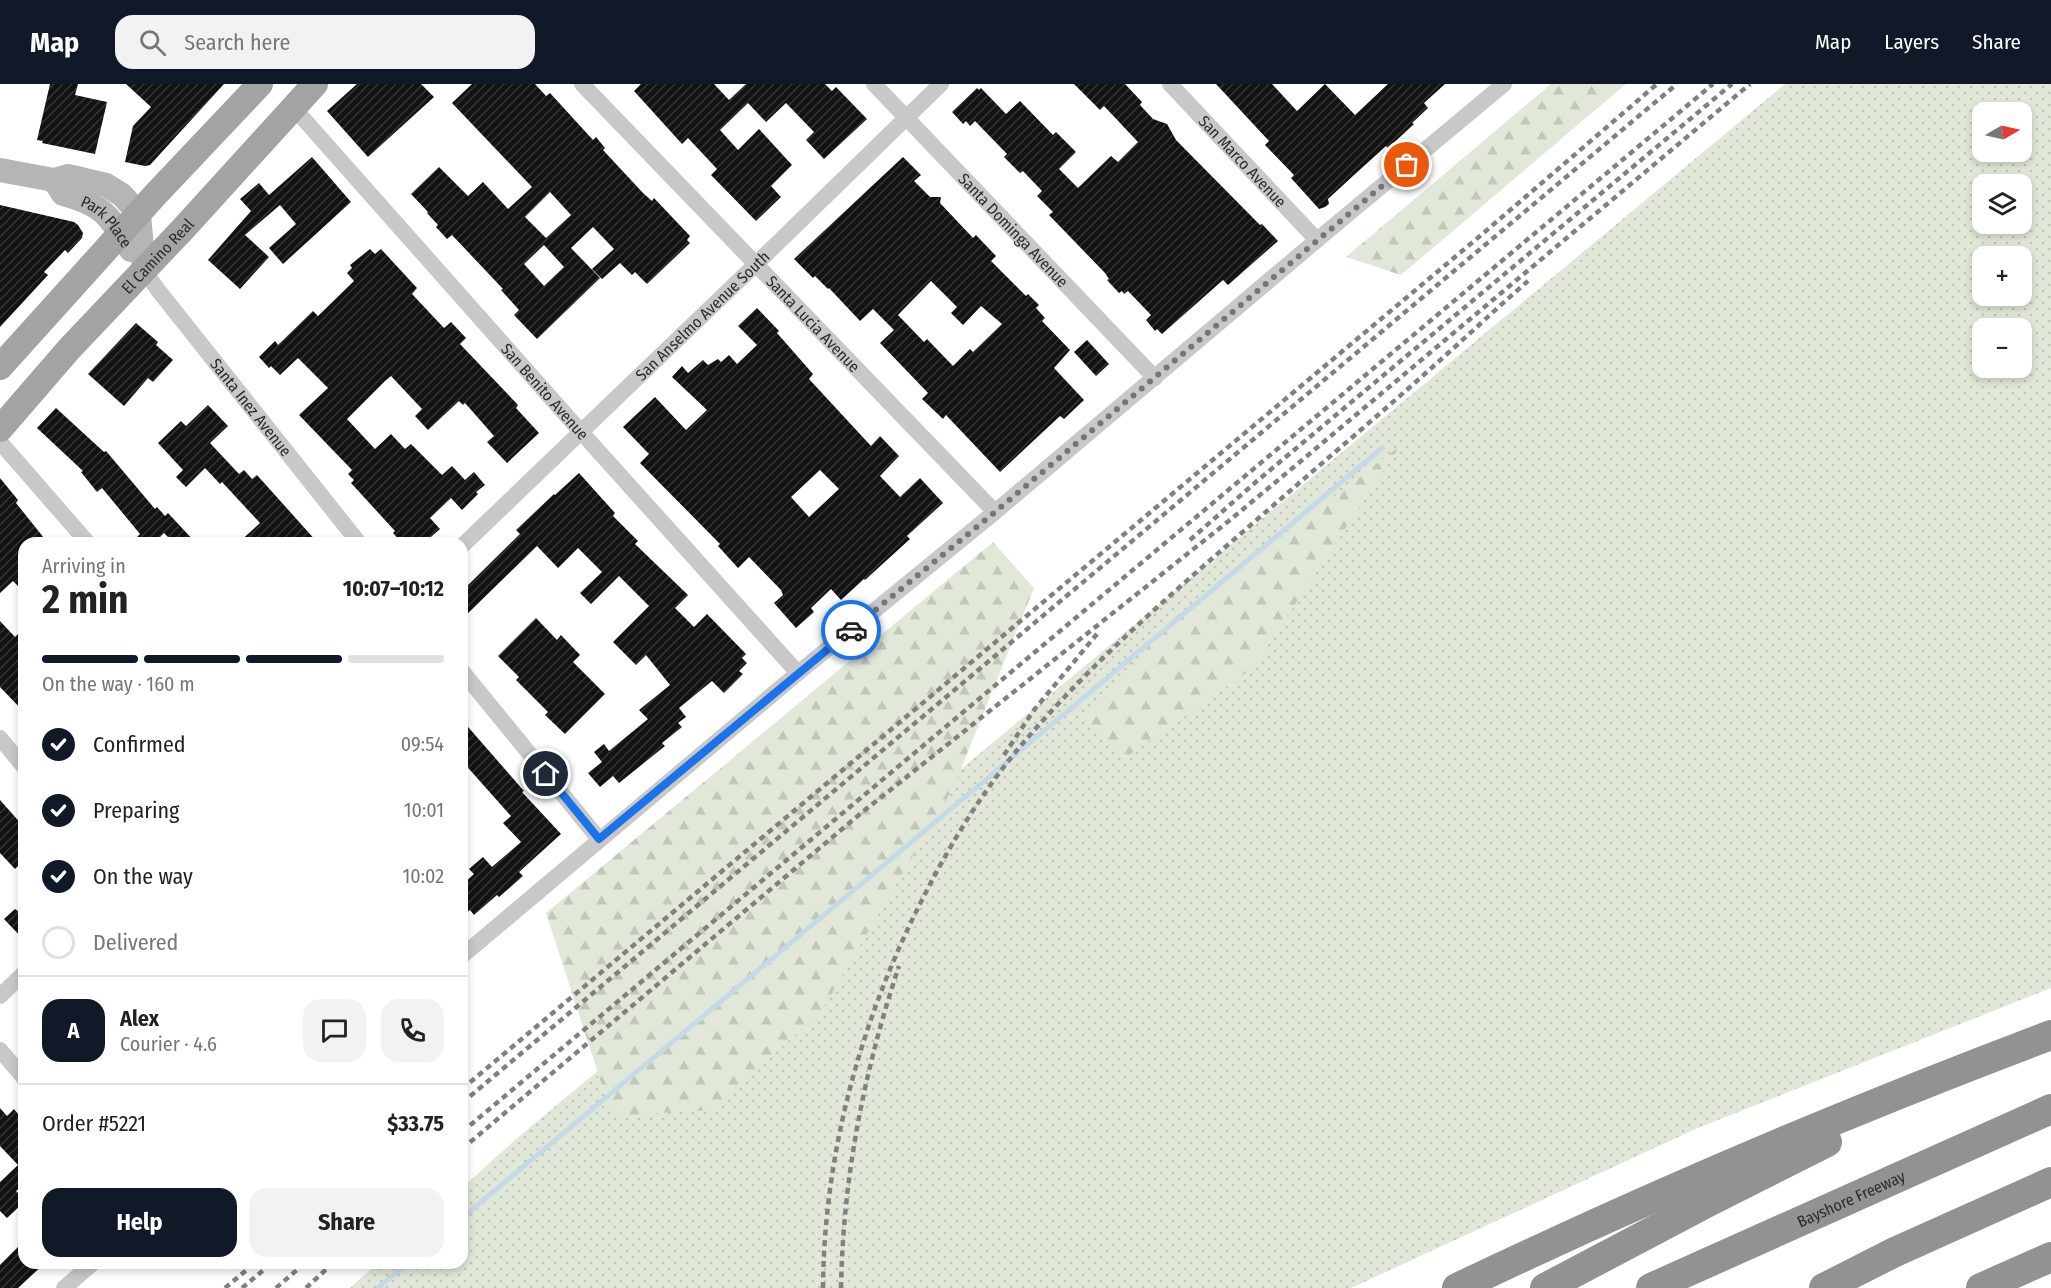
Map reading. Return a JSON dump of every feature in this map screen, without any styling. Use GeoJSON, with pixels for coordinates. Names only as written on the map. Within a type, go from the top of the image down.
{"type":"FeatureCollection","features":[{"type":"Feature","properties":{"kind":"highway"},"geometry":{"type":"LineString","coordinates":[[1457,1288],[1598,1221],[1733,1162],[2051,1035]]}},
{"type":"Feature","properties":{"kind":"highway"},"geometry":{"type":"LineString","coordinates":[[1545,1288],[1853,1129],[1941,1077]]}},
{"type":"Feature","properties":{"kind":"highway","name":"Bayshore Freeway"},"geometry":{"type":"LineString","coordinates":[[1651,1288],[2051,1109]]}},
{"type":"Feature","properties":{"kind":"highway"},"geometry":{"type":"LineString","coordinates":[[1824,1288],[1895,1252],[2051,1182]]}},
{"type":"Feature","properties":{"kind":"highway"},"geometry":{"type":"LineString","coordinates":[[1981,1288],[2051,1257]]}},
{"type":"Feature","properties":{"kind":"main road"},"geometry":{"type":"LineString","coordinates":[[0,367],[260,84]]}},
{"type":"Feature","properties":{"kind":"main road","name":"El Camino Real"},"geometry":{"type":"LineString","coordinates":[[0,429],[70,348],[183,229],[315,84]]}},
{"type":"Feature","properties":{"kind":"main road","name":"Park Place"},"geometry":{"type":"LineString","coordinates":[[0,170],[54,180],[68,176],[106,185],[122,195],[139,214],[144,270]]}},
{"type":"Feature","properties":{"kind":"main road","name":"Park Place"},"geometry":{"type":"LineString","coordinates":[[54,180],[63,194],[83,199],[106,213],[144,270]]}},
{"type":"Feature","properties":{"kind":"street","name":"Santa Lucia Avenue"},"geometry":{"type":"LineString","coordinates":[[582,84],[995,512]]}},
{"type":"Feature","properties":{"kind":"street","name":"Santa Dominga Avenue"},"geometry":{"type":"LineString","coordinates":[[874,84],[1155,378]]}},
{"type":"Feature","properties":{"kind":"street","name":"San Anselmo Avenue South"},"geometry":{"type":"LineString","coordinates":[[468,540],[582,433],[941,84]]}},
{"type":"Feature","properties":{"kind":"street","name":"San Marco Avenue"},"geometry":{"type":"LineString","coordinates":[[1170,84],[1317,240]]}},
{"type":"Feature","properties":{"kind":"street"},"geometry":{"type":"LineString","coordinates":[[468,951],[798,673],[1155,378],[1498,86]]}},
{"type":"Feature","properties":{"kind":"street","name":"San Benito Avenue"},"geometry":{"type":"LineString","coordinates":[[293,107],[798,673]]}},
{"type":"Feature","properties":{"kind":"street","name":"Santa Inez Avenue"},"geometry":{"type":"LineString","coordinates":[[144,270],[354,537]]}},
{"type":"Feature","properties":{"kind":"street"},"geometry":{"type":"LineString","coordinates":[[0,442],[83,537]]}},
{"type":"Feature","properties":{"kind":"street"},"geometry":{"type":"LineString","coordinates":[[468,678],[599,839]]}},
{"type":"Feature","properties":{"kind":"street"},"geometry":{"type":"LineString","coordinates":[[0,738],[18,760]]}},
{"type":"Feature","properties":{"kind":"street"},"geometry":{"type":"LineString","coordinates":[[0,996],[18,979]]}},
{"type":"Feature","properties":{"kind":"street"},"geometry":{"type":"LineString","coordinates":[[0,1050],[18,1071]]}},
{"type":"Feature","properties":{"kind":"street"},"geometry":{"type":"LineString","coordinates":[[64,1288],[86,1269]]}},
{"type":"Feature","properties":{"kind":"green space"},"geometry":{"type":"Polygon","coordinates":[[[1551,84],[1626,84],[1401,275],[1346,257],[1551,84]]]}},
{"type":"Feature","properties":{"kind":"green space"},"geometry":{"type":"Polygon","coordinates":[[[1785,84],[2051,84],[2051,988],[1698,1128],[1351,1288],[350,1288],[371,1269],[468,1269],[468,1183],[516,1139],[1785,84]]]}},
{"type":"Feature","properties":{"kind":"green space"},"geometry":{"type":"Polygon","coordinates":[[[1400,446],[1253,668],[1128,756],[1083,719],[1174,618],[1400,446]]]}},
{"type":"Feature","properties":{"kind":"green space"},"geometry":{"type":"Polygon","coordinates":[[[993,542],[1034,588],[954,786],[821,1012],[710,1110],[612,1116],[546,913],[993,542]]]}},
{"type":"Feature","properties":{"kind":"building"},"geometry":{"type":"Polygon","coordinates":[[[50,84],[78,84],[75,95],[107,102],[95,154],[37,140],[50,84]]]}},
{"type":"Feature","properties":{"kind":"building"},"geometry":{"type":"Polygon","coordinates":[[[126,84],[224,84],[150,165],[145,166],[125,162],[133,126],[151,107],[126,84]]]}},
{"type":"Feature","properties":{"kind":"building"},"geometry":{"type":"Polygon","coordinates":[[[357,84],[421,84],[434,97],[368,157],[327,111],[357,84]]]}},
{"type":"Feature","properties":{"kind":"building"},"geometry":{"type":"Polygon","coordinates":[[[472,84],[535,84],[546,96],[550,93],[593,140],[596,137],[605,148],[603,150],[643,193],[652,201],[654,198],[690,236],[687,240],[690,243],[647,284],[635,272],[632,275],[620,263],[602,279],[592,269],[614,249],[593,227],[571,248],[600,278],[537,339],[514,315],[519,310],[501,290],[503,289],[452,235],[447,239],[436,227],[438,225],[428,212],[411,194],[439,167],[468,196],[483,182],[508,209],[532,187],[452,103],[472,84]],[[550,192],[525,217],[546,238],[571,215],[550,192]],[[544,245],[524,264],[544,286],[564,267],[544,245]]]}},
{"type":"Feature","properties":{"kind":"building"},"geometry":{"type":"Polygon","coordinates":[[[641,84],[714,84],[729,100],[746,84],[825,84],[832,91],[836,87],[867,119],[824,159],[806,140],[814,132],[786,103],[766,122],[748,103],[720,130],[738,150],[759,129],[792,165],[771,186],[781,197],[756,221],[711,175],[717,169],[688,138],[682,144],[634,91],[641,84]]]}},
{"type":"Feature","properties":{"kind":"building"},"geometry":{"type":"Polygon","coordinates":[[[1074,84],[1125,84],[1142,102],[1140,105],[1153,119],[1167,124],[1176,140],[1278,241],[1228,285],[1223,280],[1162,334],[1157,329],[1155,331],[1146,320],[1151,315],[1128,291],[1124,294],[1122,291],[1119,293],[1107,280],[1109,279],[1105,273],[1049,215],[1053,212],[1037,196],[1042,191],[1023,171],[1020,173],[1004,157],[1007,154],[975,121],[970,126],[966,121],[963,124],[952,112],[977,88],[979,90],[981,88],[1006,114],[1020,101],[1053,135],[1056,132],[1076,152],[1059,169],[1078,188],[1111,156],[1118,162],[1138,142],[1104,106],[1100,110],[1074,84]]]}},
{"type":"Feature","properties":{"kind":"building"},"geometry":{"type":"Polygon","coordinates":[[[1216,84],[1272,84],[1297,111],[1325,84],[1355,115],[1388,84],[1445,84],[1424,103],[1428,108],[1412,123],[1414,124],[1388,148],[1386,146],[1328,199],[1329,204],[1319,209],[1291,178],[1294,175],[1265,145],[1269,141],[1216,84]]]}},
{"type":"Feature","properties":{"kind":"building"},"geometry":{"type":"Polygon","coordinates":[[[312,157],[351,202],[283,264],[269,248],[296,224],[280,205],[245,235],[269,257],[240,289],[208,260],[251,211],[240,199],[259,183],[269,195],[312,157]]]}},
{"type":"Feature","properties":{"kind":"building"},"geometry":{"type":"Polygon","coordinates":[[[903,157],[921,175],[914,181],[930,197],[941,197],[940,203],[973,238],[976,235],[996,256],[991,261],[1026,296],[1028,294],[1039,305],[1036,308],[1045,318],[1042,321],[1070,350],[1054,368],[1084,400],[1064,419],[1060,416],[1000,472],[946,415],[943,419],[922,399],[928,393],[880,343],[894,330],[873,309],[860,321],[829,288],[815,276],[813,278],[794,259],[903,157]],[[931,281],[898,315],[924,342],[927,339],[953,366],[970,349],[973,352],[1002,324],[981,306],[963,325],[951,313],[957,307],[931,281]]]}},
{"type":"Feature","properties":{"kind":"building"},"geometry":{"type":"Polygon","coordinates":[[[0,205],[74,222],[83,233],[82,238],[68,253],[65,250],[44,272],[48,275],[0,327],[0,205]]]}},
{"type":"Feature","properties":{"kind":"building"},"geometry":{"type":"Polygon","coordinates":[[[370,249],[375,254],[381,249],[417,288],[412,294],[444,328],[451,322],[466,338],[460,344],[518,405],[516,408],[539,433],[507,463],[487,442],[494,436],[465,403],[463,405],[459,401],[428,430],[415,416],[422,409],[391,376],[385,381],[347,419],[375,449],[391,434],[405,449],[411,444],[442,475],[452,466],[465,480],[474,472],[485,485],[476,492],[478,494],[462,510],[451,498],[430,518],[440,529],[431,537],[397,537],[393,533],[395,531],[351,483],[354,480],[348,474],[352,470],[299,415],[328,388],[298,358],[280,375],[271,366],[269,368],[259,357],[275,341],[278,345],[313,311],[318,316],[354,281],[347,273],[352,268],[350,265],[370,249]]]}},
{"type":"Feature","properties":{"kind":"building"},"geometry":{"type":"Polygon","coordinates":[[[757,308],[779,331],[777,333],[813,374],[809,379],[871,446],[880,436],[899,456],[880,476],[900,497],[920,478],[943,503],[907,536],[910,539],[865,580],[841,600],[831,589],[811,608],[814,612],[796,628],[774,603],[783,595],[781,590],[749,557],[738,568],[718,546],[720,544],[640,463],[649,454],[623,427],[655,397],[686,430],[707,410],[672,377],[682,366],[688,373],[703,360],[708,365],[718,359],[721,362],[729,355],[737,364],[757,345],[738,326],[757,308]],[[820,470],[791,497],[809,517],[839,489],[820,470]]]}},
{"type":"Feature","properties":{"kind":"building"},"geometry":{"type":"Polygon","coordinates":[[[136,323],[158,342],[156,345],[173,360],[153,382],[148,378],[124,406],[88,374],[136,323]]]}},
{"type":"Feature","properties":{"kind":"building"},"geometry":{"type":"Polygon","coordinates":[[[1087,340],[1109,364],[1096,376],[1074,352],[1087,340]]]}},
{"type":"Feature","properties":{"kind":"building"},"geometry":{"type":"Polygon","coordinates":[[[208,405],[228,426],[210,443],[239,474],[244,470],[252,479],[257,475],[313,537],[245,537],[260,523],[222,482],[220,484],[205,468],[186,487],[176,477],[183,470],[158,443],[181,421],[186,426],[208,405]]]}},
{"type":"Feature","properties":{"kind":"building"},"geometry":{"type":"Polygon","coordinates":[[[56,408],[104,452],[106,451],[155,509],[157,507],[165,516],[168,513],[190,537],[168,537],[164,533],[160,537],[137,537],[140,534],[102,488],[97,492],[81,472],[83,471],[37,428],[56,408]]]}},
{"type":"Feature","properties":{"kind":"building"},"geometry":{"type":"Polygon","coordinates":[[[579,473],[615,513],[613,516],[638,541],[635,544],[688,595],[675,608],[694,627],[707,614],[746,654],[742,658],[747,663],[739,671],[743,674],[724,693],[712,681],[679,708],[686,717],[678,723],[682,727],[662,743],[665,746],[619,783],[613,776],[600,787],[588,773],[602,762],[594,752],[604,744],[609,751],[648,719],[639,710],[670,685],[646,655],[636,665],[613,642],[649,606],[619,576],[591,604],[580,593],[602,572],[578,548],[558,568],[537,546],[468,613],[468,585],[520,534],[516,530],[579,473]]]}},
{"type":"Feature","properties":{"kind":"building"},"geometry":{"type":"Polygon","coordinates":[[[0,478],[18,500],[16,503],[43,537],[18,537],[18,586],[13,581],[0,593],[0,478]]]}},
{"type":"Feature","properties":{"kind":"building"},"geometry":{"type":"Polygon","coordinates":[[[536,618],[557,640],[561,635],[580,655],[573,662],[605,694],[565,734],[545,715],[548,712],[516,680],[519,677],[498,656],[536,618]]]}},
{"type":"Feature","properties":{"kind":"building"},"geometry":{"type":"Polygon","coordinates":[[[0,621],[15,637],[18,634],[18,706],[0,687],[0,621]]]}},
{"type":"Feature","properties":{"kind":"building"},"geometry":{"type":"Polygon","coordinates":[[[468,727],[524,791],[522,792],[561,834],[519,872],[523,876],[474,915],[470,910],[468,912],[468,880],[474,874],[469,869],[483,857],[492,867],[521,842],[503,823],[511,816],[468,768],[468,727]]]}},
{"type":"Feature","properties":{"kind":"building"},"geometry":{"type":"Polygon","coordinates":[[[0,800],[18,820],[18,866],[15,869],[0,853],[0,800]]]}},
{"type":"Feature","properties":{"kind":"building"},"geometry":{"type":"Polygon","coordinates":[[[15,909],[18,911],[18,934],[4,919],[15,909]]]}},
{"type":"Feature","properties":{"kind":"building"},"geometry":{"type":"Polygon","coordinates":[[[0,1108],[7,1116],[14,1109],[18,1114],[18,1165],[0,1146],[0,1108]]]}},
{"type":"Feature","properties":{"kind":"building"},"geometry":{"type":"Polygon","coordinates":[[[18,1165],[18,1189],[16,1191],[18,1208],[7,1218],[0,1211],[0,1182],[18,1165]]]}},
{"type":"Feature","properties":{"kind":"building"},"geometry":{"type":"Polygon","coordinates":[[[18,1247],[18,1269],[39,1269],[18,1288],[0,1288],[0,1265],[18,1247]]]}},
{"type":"Feature","properties":{"kind":"waterway"},"geometry":{"type":"LineString","coordinates":[[468,1213],[1382,448]]}},
{"type":"Feature","properties":{"kind":"waterway"},"geometry":{"type":"LineString","coordinates":[[378,1288],[401,1269]]}},
{"type":"Feature","properties":{"kind":"railway"},"geometry":{"type":"LineString","coordinates":[[468,1084],[1480,236],[1657,84]]}},
{"type":"Feature","properties":{"kind":"railway"},"geometry":{"type":"LineString","coordinates":[[468,1098],[1677,84]]}},
{"type":"Feature","properties":{"kind":"railway"},"geometry":{"type":"LineString","coordinates":[[468,1127],[1713,84]]}},
{"type":"Feature","properties":{"kind":"railway"},"geometry":{"type":"LineString","coordinates":[[1190,540],[1257,481],[1732,84]]}},
{"type":"Feature","properties":{"kind":"railway"},"geometry":{"type":"LineString","coordinates":[[468,1144],[860,814],[1230,520],[1750,84]]}},
{"type":"Feature","properties":{"kind":"railway"},"geometry":{"type":"LineString","coordinates":[[823,1288],[830,1186],[839,1135],[865,1036],[903,940],[925,894],[979,801],[1048,714],[1112,649],[1528,281]]}},
{"type":"Feature","properties":{"kind":"railway"},"geometry":{"type":"LineString","coordinates":[[1004,755],[1034,710],[1097,634]]}},
{"type":"Feature","properties":{"kind":"railway"},"geometry":{"type":"LineString","coordinates":[[841,1288],[846,1206],[858,1125],[875,1045],[899,966]]}},
{"type":"Feature","properties":{"kind":"railway"},"geometry":{"type":"LineString","coordinates":[[225,1288],[248,1269]]}},
{"type":"Feature","properties":{"kind":"railway"},"geometry":{"type":"LineString","coordinates":[[242,1288],[265,1269]]}},
{"type":"Feature","properties":{"kind":"railway"},"geometry":{"type":"LineString","coordinates":[[276,1288],[298,1269]]}},
{"type":"Feature","properties":{"kind":"railway"},"geometry":{"type":"LineString","coordinates":[[306,1288],[327,1269]]}},
{"type":"Feature","properties":{"kind":"way so far"},"geometry":{"type":"LineString","coordinates":[[851,630],[995,512],[1407,165]]}},
{"type":"Feature","properties":{"kind":"route"},"geometry":{"type":"LineString","coordinates":[[546,774],[599,839],[851,630]]}}]}
